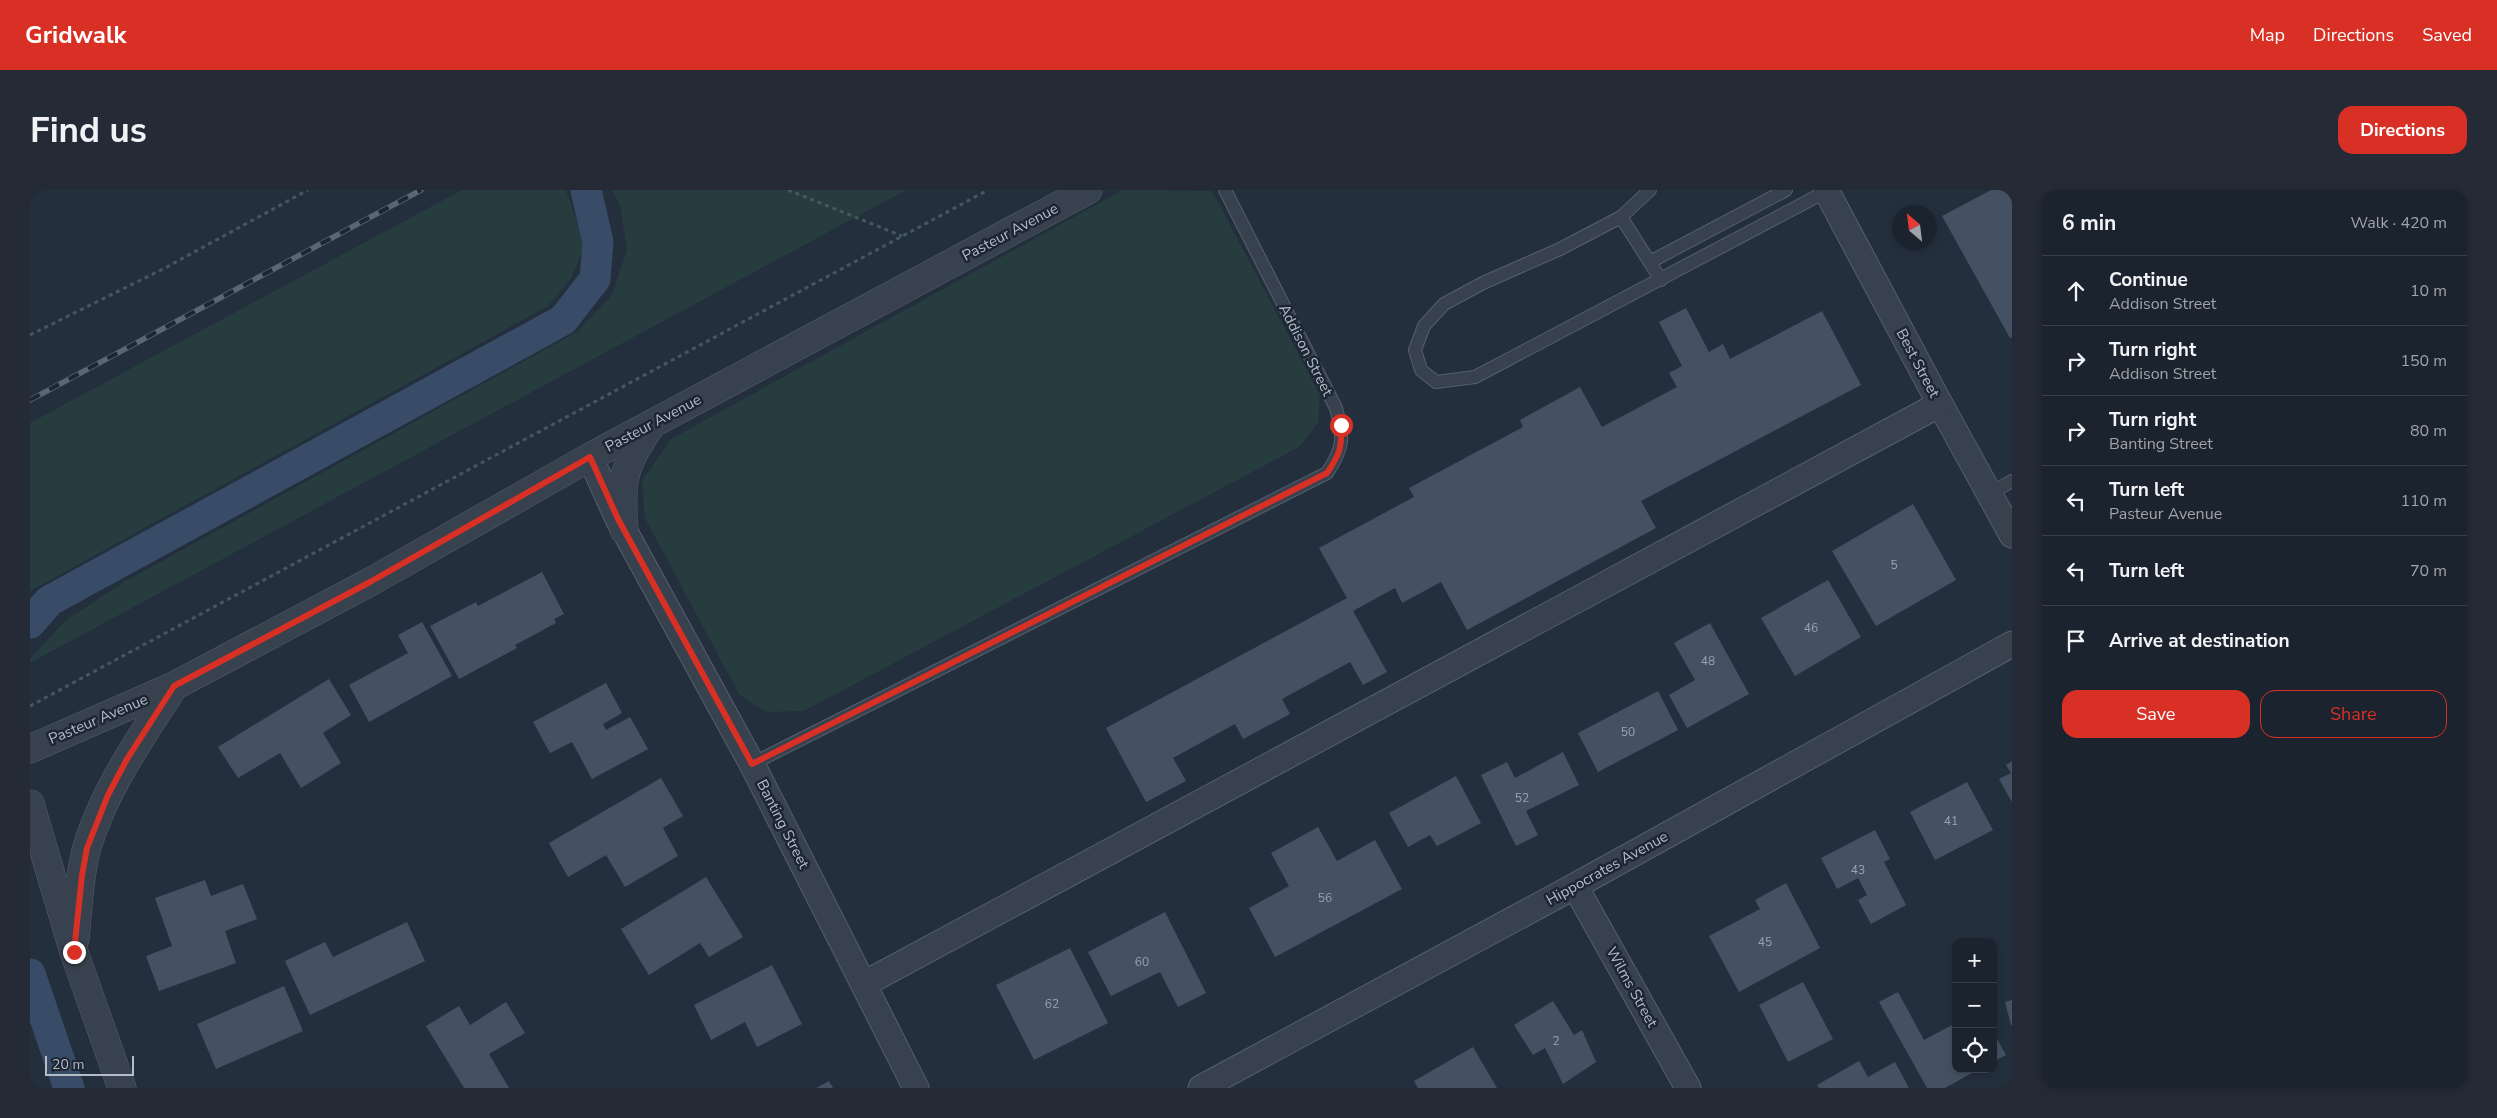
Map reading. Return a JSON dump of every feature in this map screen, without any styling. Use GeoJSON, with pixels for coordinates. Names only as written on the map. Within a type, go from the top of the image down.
{"type":"FeatureCollection","features":[{"type":"Feature","properties":{"kind":"street","name":"Pasteur Avenue"},"geometry":{"type":"LineString","coordinates":[[30,749],[174,686],[370,582],[590,457],[1088,190]]}},
{"type":"Feature","properties":{"kind":"street","name":"Best Street"},"geometry":{"type":"LineString","coordinates":[[1826,190],[2012,535]]}},
{"type":"Feature","properties":{"kind":"street"},"geometry":{"type":"LineString","coordinates":[[864,984],[1940,404]]}},
{"type":"Feature","properties":{"kind":"street"},"geometry":{"type":"LineString","coordinates":[[624,530],[622,497],[624,478],[630,457],[652,424]]}},
{"type":"Feature","properties":{"kind":"street","name":"Banting Street"},"geometry":{"type":"LineString","coordinates":[[590,457],[624,530],[752,764],[916,1088]]}},
{"type":"Feature","properties":{"kind":"street","name":"Hippocrates Avenue"},"geometry":{"type":"LineString","coordinates":[[1201,1088],[1575,886],[2012,644]]}},
{"type":"Feature","properties":{"kind":"street"},"geometry":{"type":"LineString","coordinates":[[74,952],[82,875],[87,848],[108,795],[127,759],[174,686]]}},
{"type":"Feature","properties":{"kind":"street"},"geometry":{"type":"LineString","coordinates":[[30,804],[74,952],[122,1088]]}},
{"type":"Feature","properties":{"kind":"street","name":"Wilms Street"},"geometry":{"type":"LineString","coordinates":[[1575,886],[1688,1088]]}},
{"type":"Feature","properties":{"kind":"lane","name":"Addison Street"},"geometry":{"type":"LineString","coordinates":[[752,764],[1327,473],[1339,455],[1342,443],[1341,425],[1336,408],[1225,190]]}},
{"type":"Feature","properties":{"kind":"lane"},"geometry":{"type":"LineString","coordinates":[[1650,190],[1621,217],[1560,249],[1483,283],[1444,304],[1424,326],[1415,350],[1422,370],[1436,382],[1475,377],[1661,280],[1826,190]]}},
{"type":"Feature","properties":{"kind":"lane"},"geometry":{"type":"LineString","coordinates":[[1650,262],[1786,190]]}},
{"type":"Feature","properties":{"kind":"lane"},"geometry":{"type":"LineString","coordinates":[[1621,217],[1661,280]]}},
{"type":"Feature","properties":{"kind":"lane"},"geometry":{"type":"LineString","coordinates":[[1989,494],[2012,481]]}},
{"type":"Feature","properties":{"kind":"path"},"geometry":{"type":"LineString","coordinates":[[30,335],[163,268],[308,190]]}},
{"type":"Feature","properties":{"kind":"path"},"geometry":{"type":"LineString","coordinates":[[788,190],[902,236]]}},
{"type":"Feature","properties":{"kind":"path"},"geometry":{"type":"LineString","coordinates":[[30,706],[988,190]]}},
{"type":"Feature","properties":{"kind":"green space"},"geometry":{"type":"Polygon","coordinates":[[[462,190],[566,190],[585,245],[571,279],[548,306],[30,591],[30,423],[462,190]]]}},
{"type":"Feature","properties":{"kind":"green space"},"geometry":{"type":"Polygon","coordinates":[[[612,190],[906,190],[30,663],[30,659],[66,620],[124,582],[577,332],[612,295],[627,250],[620,205],[612,190]]]}},
{"type":"Feature","properties":{"kind":"green space"},"geometry":{"type":"Polygon","coordinates":[[[1123,190],[1212,191],[1320,395],[1318,423],[1299,447],[804,711],[766,712],[739,694],[645,518],[642,481],[671,439],[1123,190]]]}},
{"type":"Feature","properties":{"kind":"building"},"geometry":{"type":"Polygon","coordinates":[[[1991,190],[2012,190],[2012,337],[2010,338],[1942,216],[1991,190]]]}},
{"type":"Feature","properties":{"kind":"building"},"geometry":{"type":"Polygon","coordinates":[[[1686,308],[1709,352],[1723,344],[1730,359],[1822,311],[1861,385],[1641,501],[1656,528],[1467,630],[1441,582],[1402,603],[1395,588],[1353,611],[1387,672],[1363,685],[1350,662],[1282,699],[1290,714],[1243,739],[1235,724],[1173,758],[1186,781],[1146,802],[1106,728],[1347,598],[1319,548],[1414,497],[1409,488],[1523,427],[1520,420],[1580,387],[1602,427],[1677,387],[1669,373],[1682,366],[1659,322],[1686,308]]]}},
{"type":"Feature","properties":{"kind":"building"},"geometry":{"type":"Polygon","coordinates":[[[1913,504],[1956,580],[1876,626],[1832,551],[1913,504]]]}},
{"type":"Feature","properties":{"kind":"building"},"geometry":{"type":"Polygon","coordinates":[[[542,572],[564,614],[554,619],[556,623],[515,645],[517,648],[459,679],[430,626],[476,602],[478,606],[542,572]]]}},
{"type":"Feature","properties":{"kind":"building"},"geometry":{"type":"Polygon","coordinates":[[[1828,580],[1861,637],[1795,676],[1761,618],[1828,580]]]}},
{"type":"Feature","properties":{"kind":"building"},"geometry":{"type":"Polygon","coordinates":[[[422,622],[452,676],[369,722],[349,685],[408,653],[398,635],[422,622]]]}},
{"type":"Feature","properties":{"kind":"building"},"geometry":{"type":"Polygon","coordinates":[[[1710,623],[1749,694],[1687,728],[1669,695],[1695,680],[1674,643],[1710,623]]]}},
{"type":"Feature","properties":{"kind":"building"},"geometry":{"type":"Polygon","coordinates":[[[329,679],[351,715],[323,733],[341,763],[301,788],[280,753],[238,778],[218,747],[329,679]]]}},
{"type":"Feature","properties":{"kind":"building"},"geometry":{"type":"Polygon","coordinates":[[[606,683],[622,713],[603,724],[606,730],[630,717],[648,749],[592,779],[572,742],[550,753],[533,722],[606,683]]]}},
{"type":"Feature","properties":{"kind":"building"},"geometry":{"type":"Polygon","coordinates":[[[1658,691],[1678,730],[1598,772],[1578,733],[1658,691]]]}},
{"type":"Feature","properties":{"kind":"building"},"geometry":{"type":"Polygon","coordinates":[[[1563,752],[1579,785],[1526,811],[1538,835],[1516,846],[1481,775],[1507,762],[1515,778],[1563,752]]]}},
{"type":"Feature","properties":{"kind":"building"},"geometry":{"type":"Polygon","coordinates":[[[2012,761],[2012,802],[1999,779],[2011,773],[2006,765],[2012,761]]]}},
{"type":"Feature","properties":{"kind":"building"},"geometry":{"type":"Polygon","coordinates":[[[1456,776],[1481,823],[1437,846],[1430,835],[1408,847],[1389,813],[1456,776]]]}},
{"type":"Feature","properties":{"kind":"building"},"geometry":{"type":"Polygon","coordinates":[[[661,778],[683,816],[663,828],[678,856],[625,887],[606,855],[568,877],[549,843],[661,778]]]}},
{"type":"Feature","properties":{"kind":"building"},"geometry":{"type":"Polygon","coordinates":[[[1967,782],[1993,830],[1935,860],[1910,812],[1967,782]]]}},
{"type":"Feature","properties":{"kind":"building"},"geometry":{"type":"Polygon","coordinates":[[[1318,827],[1337,861],[1375,840],[1402,889],[1275,957],[1249,908],[1289,886],[1271,853],[1318,827]]]}},
{"type":"Feature","properties":{"kind":"building"},"geometry":{"type":"Polygon","coordinates":[[[1875,830],[1890,859],[1884,862],[1906,905],[1871,924],[1858,900],[1867,895],[1858,878],[1837,889],[1821,858],[1875,830]]]}},
{"type":"Feature","properties":{"kind":"building"},"geometry":{"type":"Polygon","coordinates":[[[706,877],[743,937],[709,957],[700,943],[649,975],[621,929],[706,877]]]}},
{"type":"Feature","properties":{"kind":"building"},"geometry":{"type":"Polygon","coordinates":[[[205,880],[211,896],[243,884],[257,919],[225,931],[236,963],[159,991],[146,956],[172,946],[155,898],[205,880]]]}},
{"type":"Feature","properties":{"kind":"building"},"geometry":{"type":"Polygon","coordinates":[[[1786,883],[1820,948],[1739,992],[1709,936],[1760,909],[1755,900],[1786,883]]]}},
{"type":"Feature","properties":{"kind":"building"},"geometry":{"type":"Polygon","coordinates":[[[1165,912],[1206,993],[1178,1007],[1160,972],[1111,996],[1088,952],[1165,912]]]}},
{"type":"Feature","properties":{"kind":"building"},"geometry":{"type":"Polygon","coordinates":[[[407,922],[425,961],[310,1015],[285,961],[325,942],[333,957],[407,922]]]}},
{"type":"Feature","properties":{"kind":"building"},"geometry":{"type":"Polygon","coordinates":[[[1070,948],[1108,1023],[1034,1060],[996,985],[1070,948]]]}},
{"type":"Feature","properties":{"kind":"building"},"geometry":{"type":"Polygon","coordinates":[[[772,965],[802,1024],[757,1047],[745,1022],[711,1040],[694,1005],[772,965]]]}},
{"type":"Feature","properties":{"kind":"building"},"geometry":{"type":"Polygon","coordinates":[[[1803,982],[1833,1039],[1788,1062],[1759,1005],[1803,982]]]}},
{"type":"Feature","properties":{"kind":"building"},"geometry":{"type":"Polygon","coordinates":[[[284,986],[303,1031],[216,1069],[197,1024],[284,986]]]}},
{"type":"Feature","properties":{"kind":"building"},"geometry":{"type":"Polygon","coordinates":[[[1898,992],[1924,1040],[1952,1025],[1952,1073],[1972,1073],[1945,1088],[1927,1088],[1879,1002],[1898,992]]]}},
{"type":"Feature","properties":{"kind":"building"},"geometry":{"type":"Polygon","coordinates":[[[2012,1000],[2012,1025],[2011,1025],[2005,1002],[2012,1000]]]}},
{"type":"Feature","properties":{"kind":"building"},"geometry":{"type":"Polygon","coordinates":[[[1553,1001],[1574,1035],[1582,1030],[1596,1062],[1563,1084],[1545,1048],[1533,1055],[1514,1025],[1553,1001]]]}},
{"type":"Feature","properties":{"kind":"building"},"geometry":{"type":"Polygon","coordinates":[[[506,1002],[525,1033],[489,1054],[509,1088],[464,1088],[426,1026],[459,1006],[470,1025],[506,1002]]]}},
{"type":"Feature","properties":{"kind":"building"},"geometry":{"type":"Polygon","coordinates":[[[1997,1039],[2006,1055],[1997,1060],[1997,1039]]]}},
{"type":"Feature","properties":{"kind":"building"},"geometry":{"type":"Polygon","coordinates":[[[1473,1047],[1497,1088],[1418,1088],[1414,1081],[1473,1047]]]}},
{"type":"Feature","properties":{"kind":"building"},"geometry":{"type":"Polygon","coordinates":[[[1859,1061],[1868,1077],[1895,1062],[1909,1088],[1819,1088],[1817,1085],[1859,1061]]]}},
{"type":"Feature","properties":{"kind":"building"},"geometry":{"type":"Polygon","coordinates":[[[829,1081],[833,1088],[816,1088],[829,1081]]]}},
{"type":"Feature","properties":{"kind":"waterway"},"geometry":{"type":"LineString","coordinates":[[30,623],[49,601],[563,320],[595,279],[598,242],[586,190]]}},
{"type":"Feature","properties":{"kind":"waterway"},"geometry":{"type":"LineString","coordinates":[[30,974],[69,1088]]}},
{"type":"Feature","properties":{"kind":"railway"},"geometry":{"type":"LineString","coordinates":[[30,400],[421,190]]}},
{"type":"Feature","properties":{"kind":"route"},"geometry":{"type":"LineString","coordinates":[[74,952],[82,875],[87,848],[108,795],[127,759],[174,686],[370,582],[590,457],[618,519],[752,764],[1327,473],[1339,455],[1342,443],[1341,425]]}}]}
